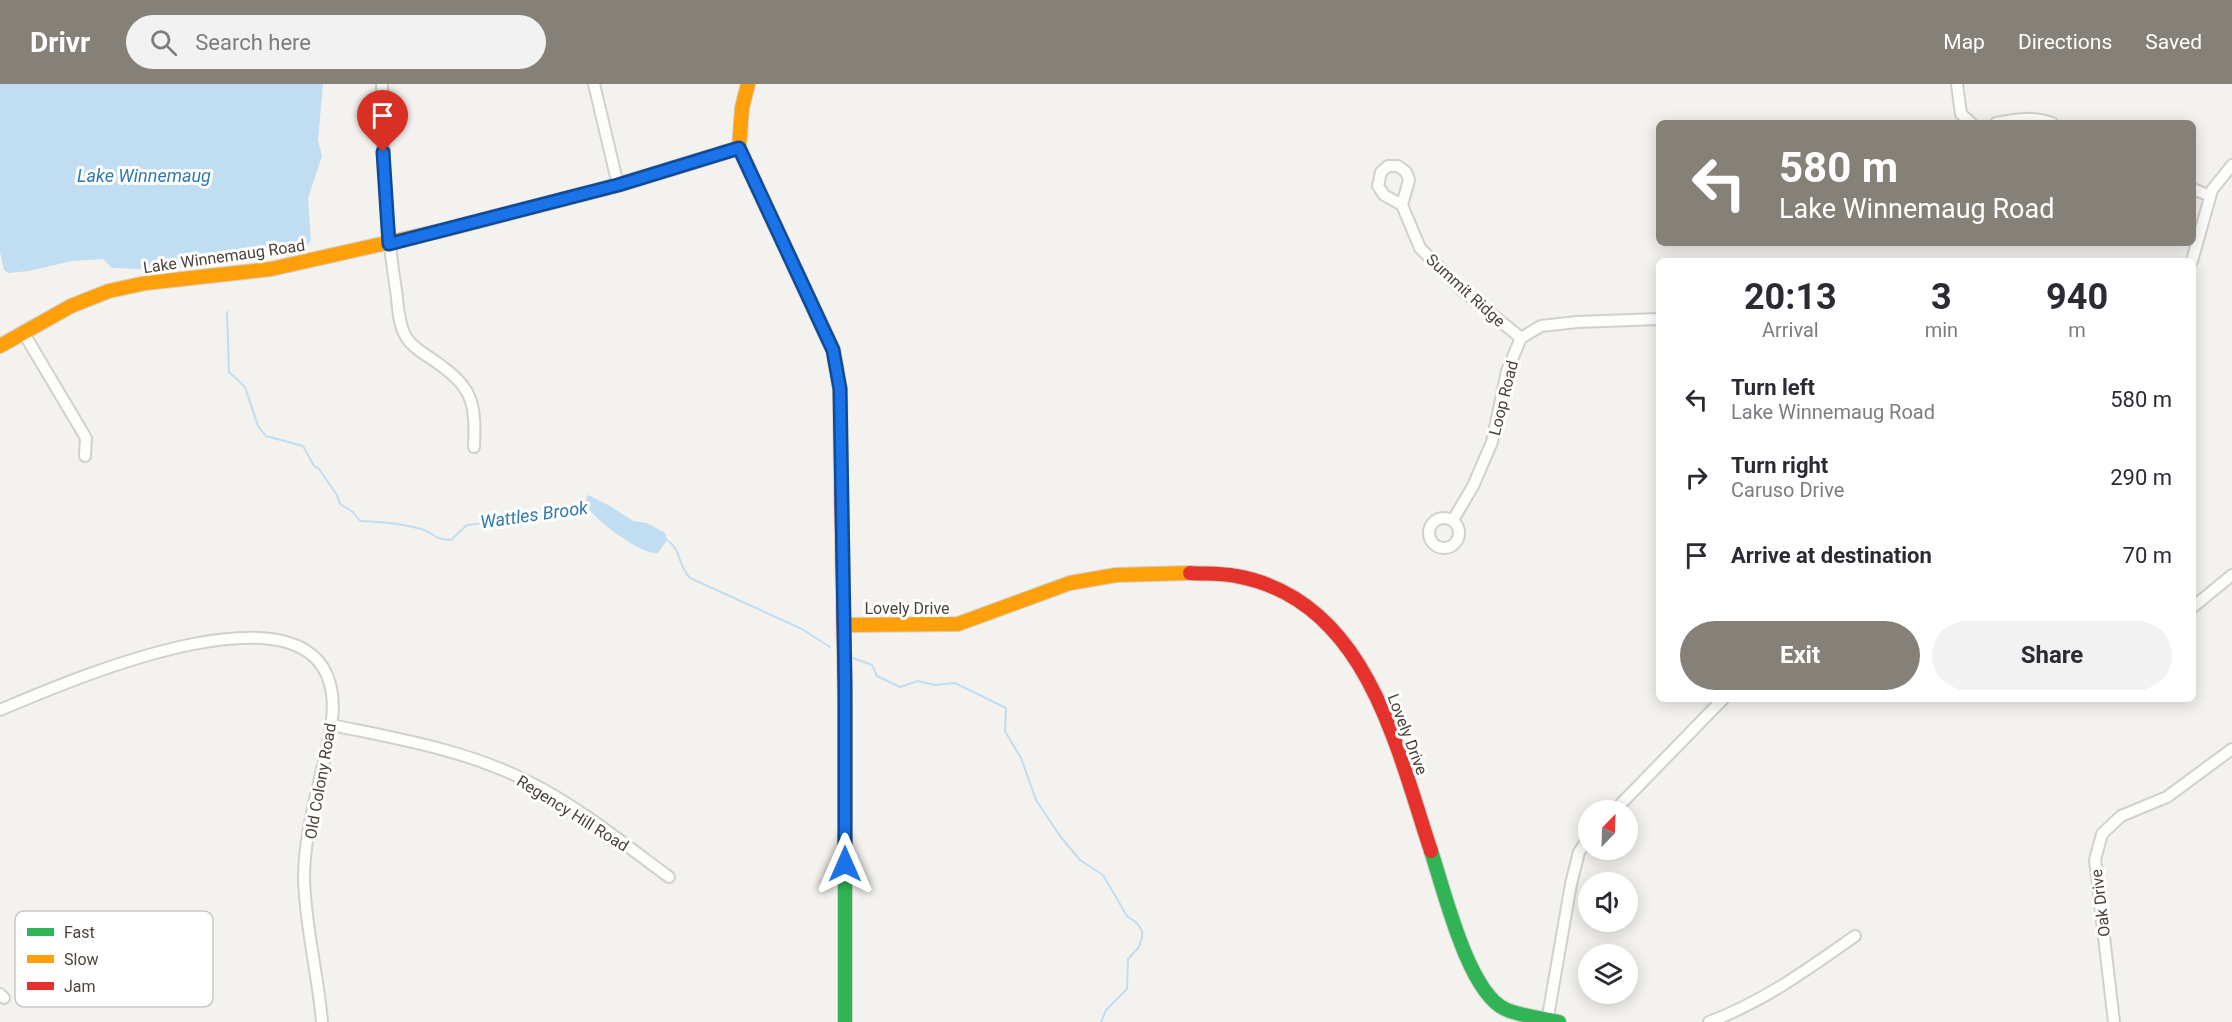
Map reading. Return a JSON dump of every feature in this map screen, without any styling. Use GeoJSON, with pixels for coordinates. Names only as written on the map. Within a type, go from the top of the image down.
{"type":"FeatureCollection","features":[{"type":"Feature","properties":{"kind":"street"},"geometry":{"type":"LineString","coordinates":[[382,84],[383,152],[389,244],[405,335],[418,350],[456,376],[466,388],[475,417],[474,447]]}},
{"type":"Feature","properties":{"kind":"street"},"geometry":{"type":"LineString","coordinates":[[594,84],[618,185]]}},
{"type":"Feature","properties":{"kind":"street"},"geometry":{"type":"LineString","coordinates":[[748,84],[742,108],[739,148],[833,350],[840,389],[844,625],[845,1022]]}},
{"type":"Feature","properties":{"kind":"street"},"geometry":{"type":"LineString","coordinates":[[1957,84],[1961,114],[1968,120]]}},
{"type":"Feature","properties":{"kind":"street"},"geometry":{"type":"LineString","coordinates":[[2012,120],[2039,118],[2044,120]]}},
{"type":"Feature","properties":{"kind":"street","name":"Lake Winnemaug Road"},"geometry":{"type":"LineString","coordinates":[[0,346],[71,306],[109,291],[146,283],[271,269],[389,244],[618,185],[739,148]]}},
{"type":"Feature","properties":{"kind":"street"},"geometry":{"type":"LineString","coordinates":[[2193,258],[2212,190],[2232,165]]}},
{"type":"Feature","properties":{"kind":"street"},"geometry":{"type":"LineString","coordinates":[[2196,190],[2210,196]]}},
{"type":"Feature","properties":{"kind":"street","name":"Summit Ridge"},"geometry":{"type":"LineString","coordinates":[[1402,205],[1420,248],[1462,290],[1521,338]]}},
{"type":"Feature","properties":{"kind":"street","name":"Loop Road"},"geometry":{"type":"LineString","coordinates":[[1453,520],[1473,486],[1492,442],[1506,371],[1521,338],[1541,326],[1577,322],[1656,319]]}},
{"type":"Feature","properties":{"kind":"street"},"geometry":{"type":"LineString","coordinates":[[23,332],[86,438],[85,456]]}},
{"type":"Feature","properties":{"kind":"street","name":"Lovely Drive"},"geometry":{"type":"LineString","coordinates":[[844,625],[958,624],[1070,583],[1116,575],[1168,572],[1236,576],[1282,591],[1319,616],[1351,650],[1384,709],[1470,967],[1485,993],[1504,1009],[1551,1021]]}},
{"type":"Feature","properties":{"kind":"street"},"geometry":{"type":"LineString","coordinates":[[2196,605],[2232,575]]}},
{"type":"Feature","properties":{"kind":"street","name":"Old Colony Road"},"geometry":{"type":"LineString","coordinates":[[0,710],[130,659],[192,644],[250,636],[290,642],[315,658],[326,676],[332,694],[332,725],[310,824],[304,876],[308,924],[322,1022]]}},
{"type":"Feature","properties":{"kind":"street"},"geometry":{"type":"LineString","coordinates":[[1625,800],[1720,702]]}},
{"type":"Feature","properties":{"kind":"street","name":"Regency Hill Road"},"geometry":{"type":"LineString","coordinates":[[332,725],[432,746],[489,764],[530,782],[578,812],[669,877]]}},
{"type":"Feature","properties":{"kind":"street","name":"Oak Drive"},"geometry":{"type":"LineString","coordinates":[[2114,1022],[2095,860],[2102,834],[2121,816],[2167,797],[2232,749]]}},
{"type":"Feature","properties":{"kind":"street"},"geometry":{"type":"LineString","coordinates":[[1551,1021],[1571,884],[1578,856]]}},
{"type":"Feature","properties":{"kind":"street"},"geometry":{"type":"LineString","coordinates":[[1709,1022],[1741,1011],[1774,992],[1855,936]]}},
{"type":"Feature","properties":{"kind":"water","name":"Lake Winnemaug"},"geometry":{"type":"Polygon","coordinates":[[[0,84],[323,84],[318,140],[322,156],[308,198],[311,241],[295,255],[236,259],[221,254],[215,261],[141,269],[112,268],[103,259],[72,261],[29,271],[8,273],[4,270],[0,252],[0,84]]]}},
{"type":"Feature","properties":{"kind":"water"},"geometry":{"type":"Polygon","coordinates":[[[588,495],[633,521],[647,523],[665,533],[667,540],[658,553],[641,549],[618,535],[596,517],[585,502],[588,495]]]}},
{"type":"Feature","properties":{"kind":"waterway","name":"Wattles Brook"},"geometry":{"type":"LineString","coordinates":[[227,312],[229,372],[245,387],[258,426],[266,436],[303,446],[314,466],[319,469],[337,495],[340,504],[353,512],[360,521],[406,525],[451,540],[467,525],[485,523],[497,518],[536,518],[587,505]]}},
{"type":"Feature","properties":{"kind":"waterway","name":"Wattles Brook"},"geometry":{"type":"LineString","coordinates":[[667,540],[675,548],[690,578],[802,629],[830,647]]}},
{"type":"Feature","properties":{"kind":"waterway","name":"Wattles Brook"},"geometry":{"type":"LineString","coordinates":[[853,658],[872,665],[877,676],[900,687],[918,681],[935,685],[955,683],[1006,708],[1005,731],[1021,758],[1036,800],[1060,836],[1080,860],[1103,875],[1127,916],[1137,923],[1142,931],[1139,947],[1128,959],[1127,989],[1106,1010],[1101,1022]]}},
{"type":"Feature","properties":{"kind":"traffic: fast"},"geometry":{"type":"LineString","coordinates":[[444,230],[618,185],[739,148]]}},
{"type":"Feature","properties":{"kind":"traffic: fast"},"geometry":{"type":"LineString","coordinates":[[845,706],[845,1022]]}},
{"type":"Feature","properties":{"kind":"traffic: fast"},"geometry":{"type":"LineString","coordinates":[[1431,851],[1450,914],[1480,983],[1492,999],[1505,1009],[1559,1022]]}},
{"type":"Feature","properties":{"kind":"traffic: slow"},"geometry":{"type":"LineString","coordinates":[[748,84],[742,108],[739,148],[833,350],[840,389],[841,475]]}},
{"type":"Feature","properties":{"kind":"traffic: slow"},"geometry":{"type":"LineString","coordinates":[[0,346],[71,306],[109,291],[146,283],[271,269],[444,230]]}},
{"type":"Feature","properties":{"kind":"traffic: slow"},"geometry":{"type":"LineString","coordinates":[[844,625],[958,624],[1070,583],[1116,575],[1190,573]]}},
{"type":"Feature","properties":{"kind":"traffic: jam"},"geometry":{"type":"LineString","coordinates":[[841,475],[845,706]]}},
{"type":"Feature","properties":{"kind":"traffic: jam"},"geometry":{"type":"LineString","coordinates":[[1190,573],[1236,576],[1280,590],[1316,614],[1346,645],[1369,683],[1388,724],[1431,851]]}},
{"type":"Feature","properties":{"kind":"route"},"geometry":{"type":"LineString","coordinates":[[383,152],[389,244],[618,185],[739,148],[764,205],[808,291],[833,350],[840,389],[845,684],[845,864]]}}]}
